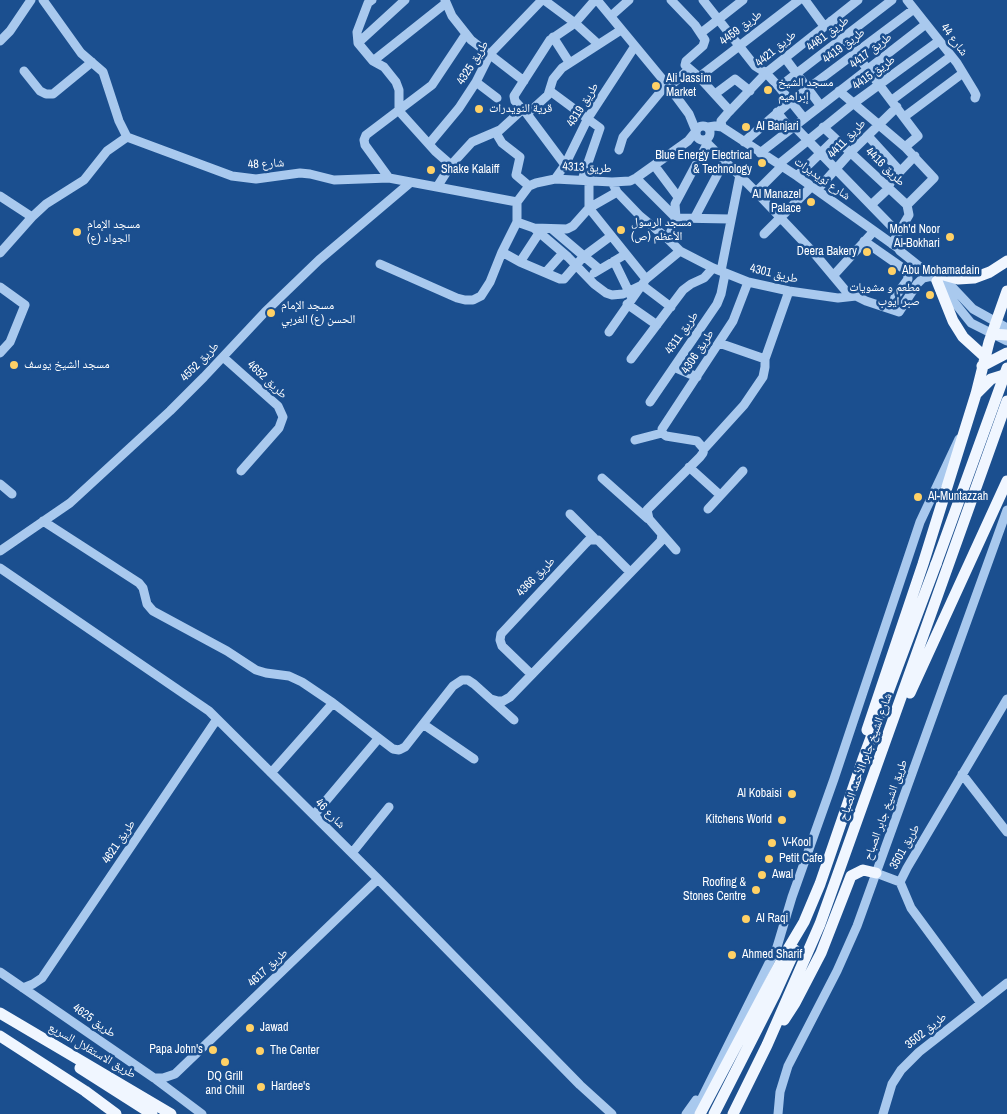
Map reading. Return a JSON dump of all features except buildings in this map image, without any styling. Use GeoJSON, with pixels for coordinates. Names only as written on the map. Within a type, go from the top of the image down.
{"type":"FeatureCollection","features":[{"type":"Feature","properties":{"kind":"main road"},"geometry":{"type":"LineString","coordinates":[[984,362],[962,337],[953,321],[936,277],[974,278],[990,272],[1007,260]]}},
{"type":"Feature","properties":{"kind":"main road"},"geometry":{"type":"LineString","coordinates":[[863,759],[873,709],[923,564],[976,394],[992,334],[1007,291]]}},
{"type":"Feature","properties":{"kind":"main road"},"geometry":{"type":"LineString","coordinates":[[996,322],[1007,334]]}},
{"type":"Feature","properties":{"kind":"main road"},"geometry":{"type":"LineString","coordinates":[[992,334],[1007,334]]}},
{"type":"Feature","properties":{"kind":"main road"},"geometry":{"type":"LineString","coordinates":[[984,362],[1007,353]]}},
{"type":"Feature","properties":{"kind":"main road","name":"شارع الشيخ جابر الأحمد الصباح"},"geometry":{"type":"LineString","coordinates":[[700,1114],[804,922],[820,884],[863,759],[1007,368]]}},
{"type":"Feature","properties":{"kind":"main road"},"geometry":{"type":"LineString","coordinates":[[976,394],[991,379],[1007,374]]}},
{"type":"Feature","properties":{"kind":"main road","name":"شارع الشيخ جابر الأحمد الصباح"},"geometry":{"type":"LineString","coordinates":[[733,1114],[768,1045],[820,924],[1007,401]]}},
{"type":"Feature","properties":{"kind":"main road"},"geometry":{"type":"LineString","coordinates":[[1002,506],[1007,481]]}},
{"type":"Feature","properties":{"kind":"main road"},"geometry":{"type":"LineString","coordinates":[[893,724],[914,686],[1002,506],[1007,487]]}},
{"type":"Feature","properties":{"kind":"main road"},"geometry":{"type":"LineString","coordinates":[[768,1045],[795,1003],[821,954],[851,876],[862,870],[876,873]]}},
{"type":"Feature","properties":{"kind":"main road"},"geometry":{"type":"LineString","coordinates":[[714,1114],[778,988],[795,950],[804,922]]}},
{"type":"Feature","properties":{"kind":"main road"},"geometry":{"type":"LineString","coordinates":[[4,1016],[63,1058],[152,1114]]}},
{"type":"Feature","properties":{"kind":"main road","name":"طريق الاستقلال السريع"},"geometry":{"type":"LineString","coordinates":[[4,1016],[171,1114]]}},
{"type":"Feature","properties":{"kind":"main road"},"geometry":{"type":"LineString","coordinates":[[0,1036],[122,1114]]}},
{"type":"Feature","properties":{"kind":"main road"},"geometry":{"type":"LineString","coordinates":[[85,1091],[116,1114]]}},
{"type":"Feature","properties":{"kind":"street"},"geometry":{"type":"LineString","coordinates":[[0,41],[10,31],[31,0]]}},
{"type":"Feature","properties":{"kind":"street"},"geometry":{"type":"LineString","coordinates":[[0,253],[32,216],[58,195],[84,180],[108,151],[127,137],[119,121],[103,72],[80,53],[43,0]]}},
{"type":"Feature","properties":{"kind":"street"},"geometry":{"type":"LineString","coordinates":[[358,43],[405,0]]}},
{"type":"Feature","properties":{"kind":"street"},"geometry":{"type":"LineString","coordinates":[[543,0],[575,23],[598,44]]}},
{"type":"Feature","properties":{"kind":"street","name":"طريق 4325"},"geometry":{"type":"LineString","coordinates":[[429,144],[459,108],[476,82],[490,54],[543,0]]}},
{"type":"Feature","properties":{"kind":"street"},"geometry":{"type":"LineString","coordinates":[[565,165],[514,96],[550,40],[575,23],[596,0],[668,85],[725,160],[850,296]]}},
{"type":"Feature","properties":{"kind":"street"},"geometry":{"type":"LineString","coordinates":[[611,16],[629,0]]}},
{"type":"Feature","properties":{"kind":"street"},"geometry":{"type":"LineString","coordinates":[[671,0],[701,33],[705,43],[685,62],[686,66],[699,77],[730,111]]}},
{"type":"Feature","properties":{"kind":"street"},"geometry":{"type":"LineString","coordinates":[[703,0],[756,66],[779,86],[804,118]]}},
{"type":"Feature","properties":{"kind":"street"},"geometry":{"type":"LineString","coordinates":[[701,33],[718,19],[731,4],[743,0]]}},
{"type":"Feature","properties":{"kind":"street","name":"طريق 4459"},"geometry":{"type":"LineString","coordinates":[[699,77],[799,0]]}},
{"type":"Feature","properties":{"kind":"street"},"geometry":{"type":"LineString","coordinates":[[805,0],[844,38],[918,136],[905,147]]}},
{"type":"Feature","properties":{"kind":"street","name":"طريق 4421"},"geometry":{"type":"LineString","coordinates":[[722,127],[721,121],[766,73],[858,0]]}},
{"type":"Feature","properties":{"kind":"street","name":"طريق 4461"},"geometry":{"type":"LineString","coordinates":[[779,86],[892,0]]}},
{"type":"Feature","properties":{"kind":"street","name":"شارع 44"},"geometry":{"type":"LineString","coordinates":[[907,0],[963,72],[976,95],[975,98]]}},
{"type":"Feature","properties":{"kind":"street"},"geometry":{"type":"LineString","coordinates":[[374,61],[445,1],[452,16],[471,40],[524,81]]}},
{"type":"Feature","properties":{"kind":"street"},"geometry":{"type":"LineString","coordinates":[[370,2],[357,32],[358,43],[374,61],[384,67],[396,82],[399,90],[399,111],[451,165]]}},
{"type":"Feature","properties":{"kind":"street","name":"طريق 4419"},"geometry":{"type":"LineString","coordinates":[[744,142],[790,102],[914,9]]}},
{"type":"Feature","properties":{"kind":"street","name":"طريق 4417"},"geometry":{"type":"LineString","coordinates":[[760,152],[926,24]]}},
{"type":"Feature","properties":{"kind":"street"},"geometry":{"type":"LineString","coordinates":[[437,187],[451,165],[472,142],[478,138],[496,133],[525,111],[538,104],[550,91],[551,83],[556,75],[569,62],[578,59],[621,30]]}},
{"type":"Feature","properties":{"kind":"street"},"geometry":{"type":"LineString","coordinates":[[389,178],[368,149],[364,140],[370,132],[432,86],[466,34]]}},
{"type":"Feature","properties":{"kind":"street"},"geometry":{"type":"LineString","coordinates":[[553,37],[569,62]]}},
{"type":"Feature","properties":{"kind":"street","name":"طريق 4415"},"geometry":{"type":"LineString","coordinates":[[756,192],[780,165],[807,140],[879,84],[939,41]]}},
{"type":"Feature","properties":{"kind":"street","name":"طريق 4319"},"geometry":{"type":"LineString","coordinates":[[555,179],[565,165],[588,118],[635,46]]}},
{"type":"Feature","properties":{"kind":"street","name":"طريق 4411"},"geometry":{"type":"LineString","coordinates":[[764,234],[836,169],[880,124],[894,104],[951,56]]}},
{"type":"Feature","properties":{"kind":"street"},"geometry":{"type":"LineString","coordinates":[[785,58],[820,105]]}},
{"type":"Feature","properties":{"kind":"street"},"geometry":{"type":"LineString","coordinates":[[24,71],[40,91],[46,94],[53,94],[92,62]]}},
{"type":"Feature","properties":{"kind":"street"},"geometry":{"type":"LineString","coordinates":[[619,150],[623,137],[668,85],[689,69]]}},
{"type":"Feature","properties":{"kind":"street"},"geometry":{"type":"LineString","coordinates":[[904,117],[963,72]]}},
{"type":"Feature","properties":{"kind":"street"},"geometry":{"type":"LineString","coordinates":[[715,94],[734,79],[750,91]]}},
{"type":"Feature","properties":{"kind":"street"},"geometry":{"type":"LineString","coordinates":[[476,82],[496,98]]}},
{"type":"Feature","properties":{"kind":"street"},"geometry":{"type":"LineString","coordinates":[[550,91],[600,128],[585,180],[589,208],[626,254],[644,282],[671,307]]}},
{"type":"Feature","properties":{"kind":"street"},"geometry":{"type":"LineString","coordinates":[[839,91],[880,124],[934,178],[907,205],[909,215],[898,233],[895,246]]}},
{"type":"Feature","properties":{"kind":"street"},"geometry":{"type":"LineString","coordinates":[[778,112],[898,233]]}},
{"type":"Feature","properties":{"kind":"street"},"geometry":{"type":"LineString","coordinates":[[668,239],[676,218],[674,209],[678,197],[705,136],[715,126],[722,127]]}},
{"type":"Feature","properties":{"kind":"street","name":"شارع نويديرات"},"geometry":{"type":"LineString","coordinates":[[722,127],[730,134],[798,176],[895,246],[903,248],[973,309],[1007,328]]}},
{"type":"Feature","properties":{"kind":"street","name":"طريق 4416"},"geometry":{"type":"LineString","coordinates":[[823,127],[907,205]]}},
{"type":"Feature","properties":{"kind":"street"},"geometry":{"type":"LineString","coordinates":[[705,136],[720,132],[730,134]]}},
{"type":"Feature","properties":{"kind":"street"},"geometry":{"type":"LineString","coordinates":[[380,264],[465,300],[473,300],[481,296],[490,282],[517,222],[517,202],[528,186],[516,175],[520,157],[502,143],[496,133]]}},
{"type":"Feature","properties":{"kind":"street","name":"طريق 4313"},"geometry":{"type":"LineString","coordinates":[[528,186],[555,179],[623,182],[636,178],[685,143],[705,136]]}},
{"type":"Feature","properties":{"kind":"street"},"geometry":{"type":"LineString","coordinates":[[868,136],[900,171]]}},
{"type":"Feature","properties":{"kind":"street","name":"شارع 48"},"geometry":{"type":"LineString","coordinates":[[127,137],[232,176],[256,179],[300,173],[334,180],[389,178],[517,202]]}},
{"type":"Feature","properties":{"kind":"street"},"geometry":{"type":"LineString","coordinates":[[798,176],[835,139]]}},
{"type":"Feature","properties":{"kind":"street"},"geometry":{"type":"LineString","coordinates":[[871,205],[888,189],[891,181],[914,156]]}},
{"type":"Feature","properties":{"kind":"street"},"geometry":{"type":"LineString","coordinates":[[695,217],[725,160]]}},
{"type":"Feature","properties":{"kind":"street"},"geometry":{"type":"LineString","coordinates":[[654,165],[678,197]]}},
{"type":"Feature","properties":{"kind":"street","name":"طريق 4311"},"geometry":{"type":"LineString","coordinates":[[650,402],[717,304],[721,294],[720,271],[740,175]]}},
{"type":"Feature","properties":{"kind":"street"},"geometry":{"type":"LineString","coordinates":[[636,178],[676,218],[730,219]]}},
{"type":"Feature","properties":{"kind":"street","name":"طريق 4552"},"geometry":{"type":"LineString","coordinates":[[0,551],[70,503],[170,411],[264,312],[319,260],[411,182]]}},
{"type":"Feature","properties":{"kind":"street","name":"طريق 4301"},"geometry":{"type":"LineString","coordinates":[[612,182],[617,192],[640,216],[680,250],[720,271],[748,282],[790,291],[838,298],[856,296],[895,311]]}},
{"type":"Feature","properties":{"kind":"street"},"geometry":{"type":"LineString","coordinates":[[537,231],[567,229],[573,226],[589,208],[617,192]]}},
{"type":"Feature","properties":{"kind":"street"},"geometry":{"type":"LineString","coordinates":[[0,196],[32,216]]}},
{"type":"Feature","properties":{"kind":"street"},"geometry":{"type":"LineString","coordinates":[[517,222],[537,231],[606,293],[630,298]]}},
{"type":"Feature","properties":{"kind":"street"},"geometry":{"type":"LineString","coordinates":[[552,229],[599,269]]}},
{"type":"Feature","properties":{"kind":"street"},"geometry":{"type":"LineString","coordinates":[[833,276],[874,230]]}},
{"type":"Feature","properties":{"kind":"street"},"geometry":{"type":"LineString","coordinates":[[520,262],[537,231]]}},
{"type":"Feature","properties":{"kind":"street"},"geometry":{"type":"LineString","coordinates":[[502,252],[520,262],[564,279],[584,256],[611,236]]}},
{"type":"Feature","properties":{"kind":"street"},"geometry":{"type":"LineString","coordinates":[[864,242],[907,272],[908,279],[895,297],[895,311]]}},
{"type":"Feature","properties":{"kind":"street"},"geometry":{"type":"LineString","coordinates":[[609,332],[630,298],[644,282],[680,250]]}},
{"type":"Feature","properties":{"kind":"street"},"geometry":{"type":"LineString","coordinates":[[546,272],[563,254]]}},
{"type":"Feature","properties":{"kind":"street"},"geometry":{"type":"LineString","coordinates":[[588,278],[599,269],[626,254]]}},
{"type":"Feature","properties":{"kind":"street"},"geometry":{"type":"LineString","coordinates":[[614,261],[630,298],[657,325]]}},
{"type":"Feature","properties":{"kind":"street"},"geometry":{"type":"LineString","coordinates":[[631,359],[687,287],[720,271]]}},
{"type":"Feature","properties":{"kind":"street"},"geometry":{"type":"LineString","coordinates":[[895,311],[923,278],[936,277]]}},
{"type":"Feature","properties":{"kind":"street","name":"شارع نويديرات"},"geometry":{"type":"LineString","coordinates":[[936,277],[968,321],[976,327],[1007,341]]}},
{"type":"Feature","properties":{"kind":"street","name":"طريق 4306"},"geometry":{"type":"LineString","coordinates":[[662,433],[662,429],[719,343],[738,310],[748,282]]}},
{"type":"Feature","properties":{"kind":"street"},"geometry":{"type":"LineString","coordinates":[[0,287],[25,305],[10,342],[0,353]]}},
{"type":"Feature","properties":{"kind":"street"},"geometry":{"type":"LineString","coordinates":[[649,519],[647,510],[703,453],[704,449],[731,420],[759,384],[764,372],[765,359],[790,291]]}},
{"type":"Feature","properties":{"kind":"street"},"geometry":{"type":"LineString","coordinates":[[719,343],[765,359]]}},
{"type":"Feature","properties":{"kind":"street","name":"طريق 4652"},"geometry":{"type":"LineString","coordinates":[[223,357],[278,406],[284,417],[279,428],[240,471]]}},
{"type":"Feature","properties":{"kind":"street"},"geometry":{"type":"LineString","coordinates":[[674,366],[696,377]]}},
{"type":"Feature","properties":{"kind":"street"},"geometry":{"type":"LineString","coordinates":[[694,1114],[777,947],[792,897],[834,779],[920,522],[965,428]]}},
{"type":"Feature","properties":{"kind":"street"},"geometry":{"type":"LineString","coordinates":[[635,440],[662,433],[666,436],[697,441],[704,449]]}},
{"type":"Feature","properties":{"kind":"street"},"geometry":{"type":"LineString","coordinates":[[690,467],[720,495]]}},
{"type":"Feature","properties":{"kind":"street"},"geometry":{"type":"LineString","coordinates":[[708,509],[743,471]]}},
{"type":"Feature","properties":{"kind":"street"},"geometry":{"type":"LineString","coordinates":[[602,478],[649,519],[676,550]]}},
{"type":"Feature","properties":{"kind":"street"},"geometry":{"type":"LineString","coordinates":[[0,484],[12,494]]}},
{"type":"Feature","properties":{"kind":"street","name":"طريق الشيخ جابر الصباح"},"geometry":{"type":"LineString","coordinates":[[778,1114],[780,1092],[788,1066],[838,971],[876,873],[1002,506]]}},
{"type":"Feature","properties":{"kind":"street"},"geometry":{"type":"LineString","coordinates":[[570,514],[630,572]]}},
{"type":"Feature","properties":{"kind":"street"},"geometry":{"type":"LineString","coordinates":[[43,521],[139,583],[145,590],[148,606],[155,613],[227,651],[256,670],[289,676],[302,682],[393,749],[399,750],[405,747],[453,686],[462,680],[468,680],[514,720]]}},
{"type":"Feature","properties":{"kind":"street"},"geometry":{"type":"LineString","coordinates":[[491,699],[503,701],[510,696],[630,572],[659,545],[662,534]]}},
{"type":"Feature","properties":{"kind":"street","name":"طريق 4366"},"geometry":{"type":"LineString","coordinates":[[531,674],[502,646],[501,634],[589,540],[594,538]]}},
{"type":"Feature","properties":{"kind":"street","name":"شارع 46"},"geometry":{"type":"LineString","coordinates":[[0,568],[186,695],[217,719],[378,879],[580,1085],[612,1114]]}},
{"type":"Feature","properties":{"kind":"street","name":"طريق 3501"},"geometry":{"type":"LineString","coordinates":[[982,1003],[911,908],[900,882],[1007,699]]}},
{"type":"Feature","properties":{"kind":"street"},"geometry":{"type":"LineString","coordinates":[[271,773],[333,703]]}},
{"type":"Feature","properties":{"kind":"street","name":"طريق 4621"},"geometry":{"type":"LineString","coordinates":[[40,999],[39,988],[42,978],[217,719]]}},
{"type":"Feature","properties":{"kind":"street"},"geometry":{"type":"LineString","coordinates":[[423,724],[474,759]]}},
{"type":"Feature","properties":{"kind":"street"},"geometry":{"type":"LineString","coordinates":[[314,815],[378,739]]}},
{"type":"Feature","properties":{"kind":"street"},"geometry":{"type":"LineString","coordinates":[[962,774],[1007,832]]}},
{"type":"Feature","properties":{"kind":"street"},"geometry":{"type":"LineString","coordinates":[[352,853],[390,807]]}},
{"type":"Feature","properties":{"kind":"street"},"geometry":{"type":"LineString","coordinates":[[876,873],[900,882]]}},
{"type":"Feature","properties":{"kind":"street","name":"طريق 4617"},"geometry":{"type":"LineString","coordinates":[[175,1074],[378,879]]}},
{"type":"Feature","properties":{"kind":"street","name":"طريق 4625"},"geometry":{"type":"LineString","coordinates":[[0,972],[154,1078],[202,1114]]}},
{"type":"Feature","properties":{"kind":"street","name":"طريق 4621"},"geometry":{"type":"LineString","coordinates":[[23,988],[34,984],[42,978]]}},
{"type":"Feature","properties":{"kind":"street","name":"طريق 3502"},"geometry":{"type":"LineString","coordinates":[[883,1114],[892,1084],[901,1070],[919,1052],[1007,983]]}},
{"type":"Feature","properties":{"kind":"street"},"geometry":{"type":"LineString","coordinates":[[154,1078],[175,1074]]}},
{"type":"Feature","properties":{"kind":"street"},"geometry":{"type":"LineString","coordinates":[[172,1092],[172,1082],[175,1074]]}},
{"type":"Feature","properties":{"kind":"street"},"geometry":{"type":"LineString","coordinates":[[686,1114],[698,1095],[711,1080]]}},
{"type":"Feature","properties":{"kind":"place","name":"Ali Jassim Market"},"geometry":{"type":"Point","coordinates":[656,86]}},
{"type":"Feature","properties":{"kind":"place","name":"مسجد الشيخ إبراهيم"},"geometry":{"type":"Point","coordinates":[768,90]}},
{"type":"Feature","properties":{"kind":"place","name":"قرية النويدرات"},"geometry":{"type":"Point","coordinates":[479,109]}},
{"type":"Feature","properties":{"kind":"place","name":"Al Banjari"},"geometry":{"type":"Point","coordinates":[746,127]}},
{"type":"Feature","properties":{"kind":"place","name":"Blue Energy Electrical & Technology"},"geometry":{"type":"Point","coordinates":[762,163]}},
{"type":"Feature","properties":{"kind":"place","name":"Shake Kalaiff"},"geometry":{"type":"Point","coordinates":[431,170]}},
{"type":"Feature","properties":{"kind":"place","name":"Al Manazel Palace"},"geometry":{"type":"Point","coordinates":[811,202]}},
{"type":"Feature","properties":{"kind":"place","name":"مسجد الرسول الأعظم (ص)"},"geometry":{"type":"Point","coordinates":[621,230]}},
{"type":"Feature","properties":{"kind":"place","name":"مسجد الإمام الجواد (ع)"},"geometry":{"type":"Point","coordinates":[77,232]}},
{"type":"Feature","properties":{"kind":"place","name":"Moh'd Noor Al-Bokhari"},"geometry":{"type":"Point","coordinates":[950,237]}},
{"type":"Feature","properties":{"kind":"place","name":"Deera Bakery"},"geometry":{"type":"Point","coordinates":[867,252]}},
{"type":"Feature","properties":{"kind":"place","name":"Abu Mohamadain"},"geometry":{"type":"Point","coordinates":[892,271]}},
{"type":"Feature","properties":{"kind":"place","name":"مطعم و مشويات صبر ايوب"},"geometry":{"type":"Point","coordinates":[930,295]}},
{"type":"Feature","properties":{"kind":"place","name":"مسجد الإمام الحسن (ع) الغربي"},"geometry":{"type":"Point","coordinates":[271,313]}},
{"type":"Feature","properties":{"kind":"place","name":"مسجد الشيخ يوسف"},"geometry":{"type":"Point","coordinates":[14,365]}},
{"type":"Feature","properties":{"kind":"place","name":"Al-Muntazzah"},"geometry":{"type":"Point","coordinates":[918,497]}},
{"type":"Feature","properties":{"kind":"place","name":"Al Kobaisi"},"geometry":{"type":"Point","coordinates":[792,794]}},
{"type":"Feature","properties":{"kind":"place","name":"Kitchens World"},"geometry":{"type":"Point","coordinates":[782,820]}},
{"type":"Feature","properties":{"kind":"place","name":"V-Kool"},"geometry":{"type":"Point","coordinates":[772,843]}},
{"type":"Feature","properties":{"kind":"place","name":"Petit Cafe"},"geometry":{"type":"Point","coordinates":[769,859]}},
{"type":"Feature","properties":{"kind":"place","name":"Awal"},"geometry":{"type":"Point","coordinates":[762,875]}},
{"type":"Feature","properties":{"kind":"place","name":"Roofing & Stones Centre"},"geometry":{"type":"Point","coordinates":[756,890]}},
{"type":"Feature","properties":{"kind":"place","name":"Al Raqi"},"geometry":{"type":"Point","coordinates":[746,919]}},
{"type":"Feature","properties":{"kind":"place","name":"Ahmed Sharif"},"geometry":{"type":"Point","coordinates":[732,955]}},
{"type":"Feature","properties":{"kind":"place","name":"Jawad"},"geometry":{"type":"Point","coordinates":[250,1028]}},
{"type":"Feature","properties":{"kind":"place","name":"Papa John's"},"geometry":{"type":"Point","coordinates":[213,1050]}},
{"type":"Feature","properties":{"kind":"place","name":"The Center"},"geometry":{"type":"Point","coordinates":[260,1051]}},
{"type":"Feature","properties":{"kind":"place","name":"DQ Grill and Chill"},"geometry":{"type":"Point","coordinates":[225,1062]}},
{"type":"Feature","properties":{"kind":"place","name":"Hardee's"},"geometry":{"type":"Point","coordinates":[261,1087]}}]}
